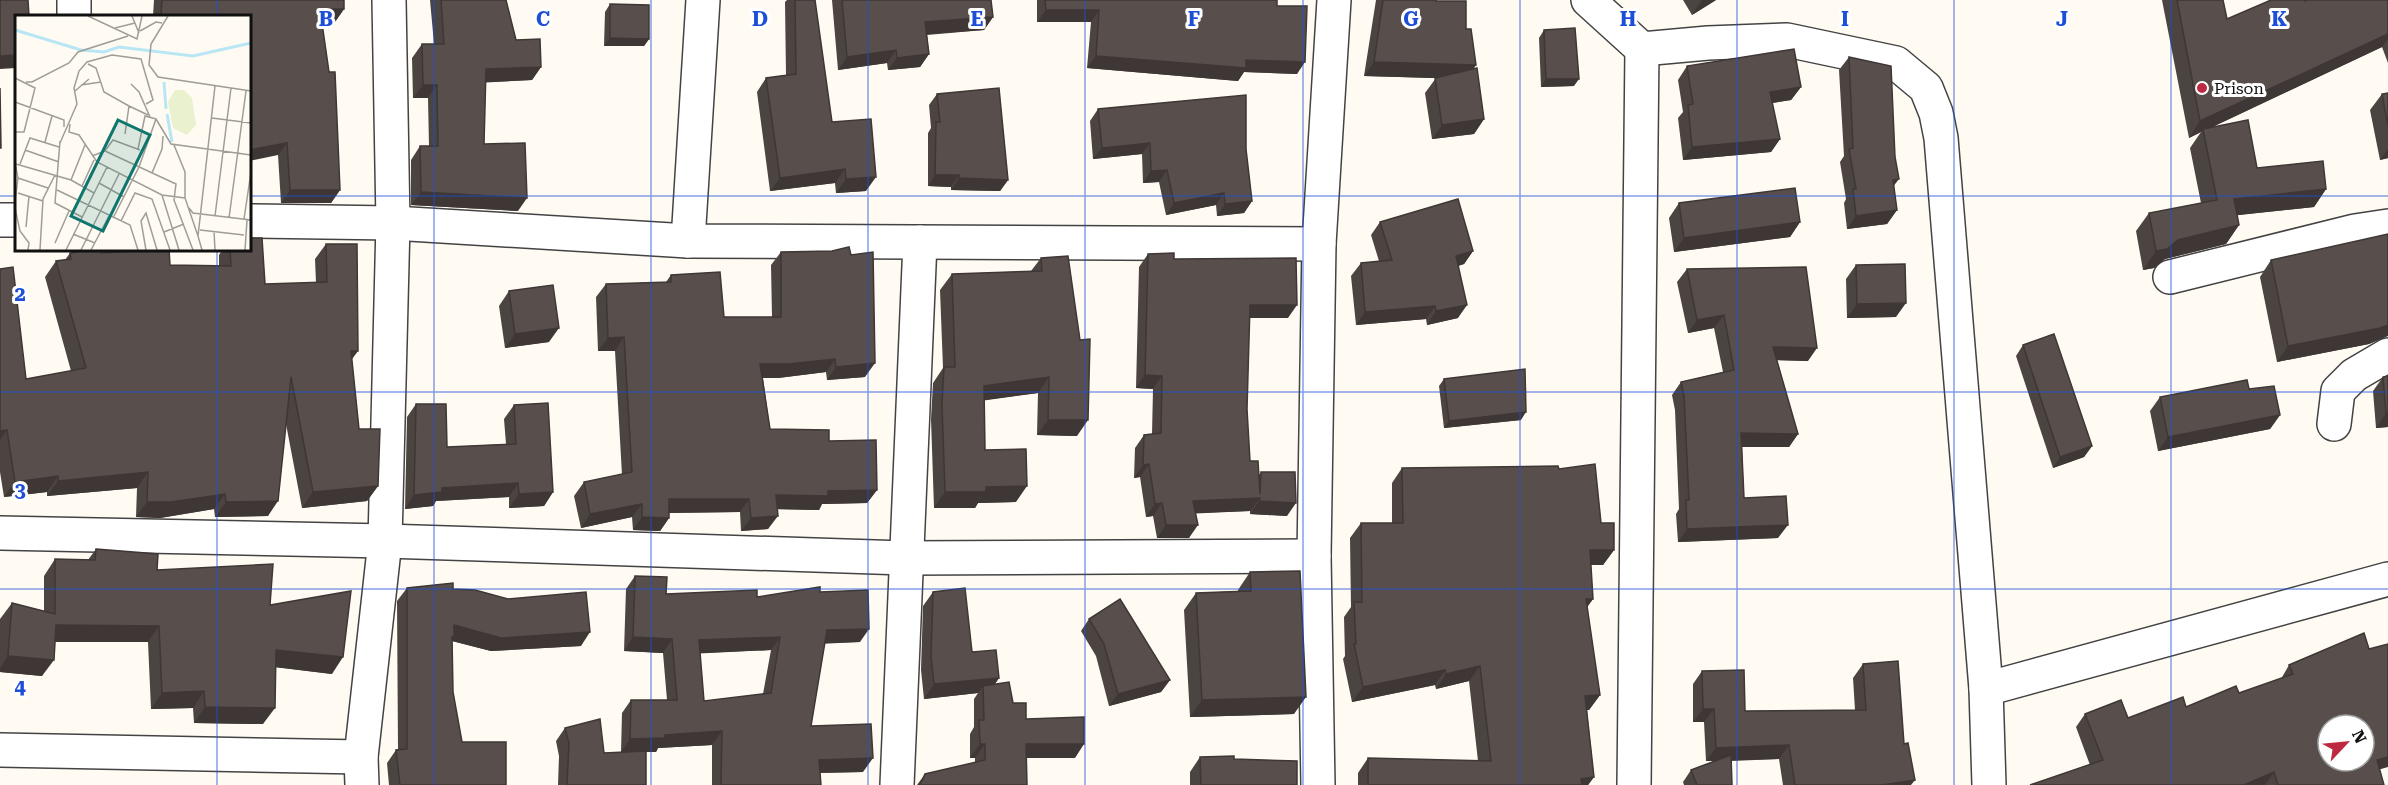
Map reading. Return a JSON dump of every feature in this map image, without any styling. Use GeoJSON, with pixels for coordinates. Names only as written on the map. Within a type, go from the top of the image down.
{"type":"FeatureCollection","features":[{"type":"Feature","properties":{"kind":"street"},"geometry":{"type":"LineString","coordinates":[[0,750],[362,771],[385,540],[393,223],[388,0]]}},
{"type":"Feature","properties":{"kind":"street"},"geometry":{"type":"LineString","coordinates":[[688,241],[703,0]]}},
{"type":"Feature","properties":{"kind":"street"},"geometry":{"type":"LineString","coordinates":[[1318,785],[1314,556],[1319,244],[1334,0]]}},
{"type":"Feature","properties":{"kind":"street"},"geometry":{"type":"LineString","coordinates":[[1588,0],[1642,49],[1708,43],[1787,40],[1896,63],[1926,88],[1936,113],[1941,138],[1986,689],[1989,785]]}},
{"type":"Feature","properties":{"kind":"street"},"geometry":{"type":"LineString","coordinates":[[1634,785],[1642,49]]}},
{"type":"Feature","properties":{"kind":"street"},"geometry":{"type":"LineString","coordinates":[[250,221],[393,223],[688,241],[1319,244]]}},
{"type":"Feature","properties":{"kind":"street"},"geometry":{"type":"LineString","coordinates":[[2170,277],[2355,231],[2388,226]]}},
{"type":"Feature","properties":{"kind":"street"},"geometry":{"type":"LineString","coordinates":[[897,785],[920,242]]}},
{"type":"Feature","properties":{"kind":"street"},"geometry":{"type":"LineString","coordinates":[[2334,424],[2338,391],[2354,375],[2388,355]]}},
{"type":"Feature","properties":{"kind":"street"},"geometry":{"type":"LineString","coordinates":[[0,533],[385,540],[906,558],[1314,556]]}},
{"type":"Feature","properties":{"kind":"street"},"geometry":{"type":"LineString","coordinates":[[1986,689],[2388,579]]}},
{"type":"Feature","properties":{"kind":"building"},"geometry":{"type":"Polygon","coordinates":[[[0,0],[28,0],[29,15],[15,15],[15,55],[0,56],[0,0]]]}},
{"type":"Feature","properties":{"kind":"building"},"geometry":{"type":"Polygon","coordinates":[[[162,0],[344,0],[344,9],[320,9],[329,72],[335,72],[340,190],[290,190],[287,143],[250,150],[250,15],[161,15],[162,0]]]}},
{"type":"Feature","properties":{"kind":"building"},"geometry":{"type":"Polygon","coordinates":[[[441,0],[506,0],[516,40],[540,39],[541,67],[486,69],[484,144],[525,143],[527,198],[421,192],[420,146],[438,146],[437,85],[423,85],[422,44],[444,44],[441,0]]]}},
{"type":"Feature","properties":{"kind":"building"},"geometry":{"type":"Polygon","coordinates":[[[795,0],[815,0],[832,122],[871,119],[876,177],[846,179],[845,169],[780,178],[766,78],[796,74],[795,0]]]}},
{"type":"Feature","properties":{"kind":"building"},"geometry":{"type":"Polygon","coordinates":[[[842,0],[991,0],[993,17],[925,22],[929,54],[897,58],[896,50],[847,57],[842,0]]]}},
{"type":"Feature","properties":{"kind":"building"},"geometry":{"type":"Polygon","coordinates":[[[1045,0],[1277,0],[1277,6],[1307,6],[1305,62],[1246,60],[1246,68],[1096,56],[1099,10],[1046,10],[1045,0]]]}},
{"type":"Feature","properties":{"kind":"building"},"geometry":{"type":"Polygon","coordinates":[[[1383,0],[1466,1],[1466,29],[1471,29],[1476,65],[1374,62],[1383,0]]]}},
{"type":"Feature","properties":{"kind":"building"},"geometry":{"type":"Polygon","coordinates":[[[2177,0],[2223,0],[2227,19],[2271,0],[2388,0],[2388,34],[2200,121],[2177,0]]]}},
{"type":"Feature","properties":{"kind":"building"},"geometry":{"type":"Polygon","coordinates":[[[610,4],[649,5],[649,39],[610,38],[610,4]]]}},
{"type":"Feature","properties":{"kind":"building"},"geometry":{"type":"Polygon","coordinates":[[[1575,28],[1579,79],[1546,79],[1544,30],[1575,28]]]}},
{"type":"Feature","properties":{"kind":"building"},"geometry":{"type":"Polygon","coordinates":[[[1794,49],[1801,87],[1770,92],[1780,139],[1692,147],[1688,105],[1693,104],[1687,66],[1794,49]]]}},
{"type":"Feature","properties":{"kind":"building"},"geometry":{"type":"Polygon","coordinates":[[[1849,57],[1891,66],[1895,157],[1899,179],[1893,180],[1897,210],[1856,216],[1853,189],[1856,189],[1849,149],[1853,148],[1849,57]]]}},
{"type":"Feature","properties":{"kind":"building"},"geometry":{"type":"Polygon","coordinates":[[[1477,68],[1484,119],[1442,125],[1435,78],[1477,68]]]}},
{"type":"Feature","properties":{"kind":"building"},"geometry":{"type":"Polygon","coordinates":[[[0,88],[1,148],[0,148],[0,88]]]}},
{"type":"Feature","properties":{"kind":"building"},"geometry":{"type":"Polygon","coordinates":[[[999,88],[1008,180],[935,175],[936,122],[940,122],[937,94],[999,88]]]}},
{"type":"Feature","properties":{"kind":"building"},"geometry":{"type":"Polygon","coordinates":[[[2388,93],[2388,126],[2382,94],[2388,93]]]}},
{"type":"Feature","properties":{"kind":"building"},"geometry":{"type":"Polygon","coordinates":[[[1246,95],[1246,149],[1252,201],[1225,204],[1224,193],[1174,203],[1167,170],[1151,171],[1150,143],[1102,148],[1098,109],[1246,95]]]}},
{"type":"Feature","properties":{"kind":"building"},"geometry":{"type":"Polygon","coordinates":[[[2248,120],[2257,168],[2323,161],[2326,189],[2234,199],[2239,225],[2178,240],[2167,249],[2156,251],[2149,213],[2217,200],[2203,129],[2248,120]]]}},
{"type":"Feature","properties":{"kind":"building"},"geometry":{"type":"Polygon","coordinates":[[[1795,188],[1800,222],[1684,238],[1679,203],[1795,188]]]}},
{"type":"Feature","properties":{"kind":"building"},"geometry":{"type":"Polygon","coordinates":[[[1458,199],[1473,251],[1456,256],[1467,305],[1436,311],[1435,306],[1365,312],[1361,263],[1392,260],[1380,222],[1458,199]]]}},
{"type":"Feature","properties":{"kind":"building"},"geometry":{"type":"Polygon","coordinates":[[[2388,234],[2388,325],[2288,346],[2271,260],[2388,234]]]}},
{"type":"Feature","properties":{"kind":"building"},"geometry":{"type":"Polygon","coordinates":[[[250,238],[262,238],[265,284],[327,282],[326,244],[357,244],[358,351],[351,351],[359,429],[380,429],[378,486],[313,492],[291,377],[278,501],[226,502],[225,494],[171,502],[147,502],[148,472],[58,481],[58,476],[15,482],[7,430],[0,431],[0,269],[13,267],[26,379],[86,368],[56,261],[71,259],[70,253],[89,250],[101,250],[101,253],[169,250],[170,265],[231,266],[230,250],[250,250],[250,238]]]}},
{"type":"Feature","properties":{"kind":"building"},"geometry":{"type":"Polygon","coordinates":[[[849,247],[851,255],[873,252],[875,363],[836,367],[835,359],[788,364],[760,364],[770,429],[829,430],[829,441],[876,440],[877,490],[828,491],[828,496],[776,495],[778,516],[751,518],[749,499],[669,499],[669,518],[642,517],[642,504],[590,514],[584,482],[632,472],[624,337],[608,338],[606,284],[671,282],[671,275],[720,272],[724,317],[781,317],[781,252],[832,251],[849,247]]]}},
{"type":"Feature","properties":{"kind":"building"},"geometry":{"type":"Polygon","coordinates":[[[1174,253],[1174,259],[1296,258],[1297,305],[1250,305],[1247,409],[1250,461],[1258,461],[1260,494],[1261,472],[1295,472],[1296,503],[1259,501],[1260,498],[1193,501],[1198,525],[1166,525],[1162,503],[1155,504],[1149,464],[1143,465],[1144,435],[1161,433],[1162,376],[1145,375],[1148,254],[1174,253]]]}},
{"type":"Feature","properties":{"kind":"building"},"geometry":{"type":"Polygon","coordinates":[[[1068,256],[1080,340],[1090,339],[1088,420],[1048,420],[1049,377],[984,386],[985,450],[1026,449],[1027,486],[986,487],[986,492],[945,492],[942,404],[944,367],[955,367],[952,274],[1042,271],[1041,258],[1068,256]]]}},
{"type":"Feature","properties":{"kind":"building"},"geometry":{"type":"Polygon","coordinates":[[[1905,264],[1906,303],[1857,304],[1856,265],[1905,264]]]}},
{"type":"Feature","properties":{"kind":"building"},"geometry":{"type":"Polygon","coordinates":[[[1806,267],[1817,348],[1773,347],[1798,434],[1741,433],[1744,498],[1786,496],[1788,525],[1687,529],[1686,500],[1689,500],[1684,396],[1681,382],[1734,370],[1724,315],[1697,320],[1687,269],[1806,267]]]}},
{"type":"Feature","properties":{"kind":"building"},"geometry":{"type":"Polygon","coordinates":[[[553,285],[559,328],[515,334],[509,291],[553,285]]]}},
{"type":"Feature","properties":{"kind":"building"},"geometry":{"type":"Polygon","coordinates":[[[2054,334],[2092,446],[2060,457],[2023,345],[2054,334]]]}},
{"type":"Feature","properties":{"kind":"building"},"geometry":{"type":"Polygon","coordinates":[[[1525,369],[1526,412],[1449,421],[1444,379],[1525,369]]]}},
{"type":"Feature","properties":{"kind":"building"},"geometry":{"type":"Polygon","coordinates":[[[2388,376],[2388,413],[2386,413],[2383,377],[2388,376]]]}},
{"type":"Feature","properties":{"kind":"building"},"geometry":{"type":"Polygon","coordinates":[[[2247,380],[2249,389],[2274,386],[2280,415],[2168,437],[2160,397],[2247,380]]]}},
{"type":"Feature","properties":{"kind":"building"},"geometry":{"type":"Polygon","coordinates":[[[548,403],[553,492],[519,494],[518,483],[442,488],[442,492],[414,495],[416,404],[446,404],[447,447],[516,444],[514,405],[548,403]]]}},
{"type":"Feature","properties":{"kind":"building"},"geometry":{"type":"Polygon","coordinates":[[[1595,464],[1601,523],[1614,523],[1614,550],[1590,550],[1593,599],[1586,599],[1600,695],[1585,696],[1594,777],[1581,779],[1582,785],[1368,785],[1368,758],[1491,761],[1480,666],[1446,674],[1445,670],[1363,687],[1354,644],[1356,644],[1354,602],[1362,602],[1361,523],[1403,523],[1402,468],[1558,466],[1559,469],[1595,464]]]}},
{"type":"Feature","properties":{"kind":"building"},"geometry":{"type":"Polygon","coordinates":[[[96,549],[158,554],[157,570],[273,564],[270,605],[351,591],[343,657],[276,650],[275,708],[205,707],[204,691],[162,693],[159,626],[56,625],[54,660],[8,656],[12,603],[55,614],[55,559],[95,560],[96,549]]]}},
{"type":"Feature","properties":{"kind":"building"},"geometry":{"type":"Polygon","coordinates":[[[1300,571],[1306,697],[1202,700],[1196,593],[1251,591],[1250,572],[1300,571]]]}},
{"type":"Feature","properties":{"kind":"building"},"geometry":{"type":"Polygon","coordinates":[[[635,576],[667,577],[666,594],[757,590],[757,597],[820,587],[820,592],[868,590],[869,629],[827,630],[811,726],[871,724],[873,758],[819,760],[821,785],[721,785],[722,731],[665,735],[665,738],[630,739],[631,700],[677,700],[672,639],[633,637],[635,576]],[[780,637],[699,640],[704,701],[771,693],[780,637]]]}},
{"type":"Feature","properties":{"kind":"building"},"geometry":{"type":"Polygon","coordinates":[[[453,583],[453,589],[475,590],[508,599],[586,592],[590,632],[501,638],[454,625],[454,637],[452,637],[453,692],[462,742],[506,742],[506,785],[400,785],[396,750],[407,749],[407,588],[453,583]]]}},
{"type":"Feature","properties":{"kind":"building"},"geometry":{"type":"Polygon","coordinates":[[[965,588],[972,652],[996,650],[999,678],[934,684],[931,656],[933,592],[965,588]]]}},
{"type":"Feature","properties":{"kind":"building"},"geometry":{"type":"Polygon","coordinates":[[[1120,599],[1170,680],[1118,694],[1104,644],[1089,619],[1120,599]]]}},
{"type":"Feature","properties":{"kind":"building"},"geometry":{"type":"Polygon","coordinates":[[[2364,633],[2369,649],[2388,644],[2388,757],[2377,760],[2384,785],[2278,785],[2274,772],[2244,785],[2030,785],[2103,760],[2085,714],[2121,700],[2128,718],[2183,697],[2186,707],[2236,686],[2239,693],[2293,674],[2289,665],[2364,633]]]}},
{"type":"Feature","properties":{"kind":"building"},"geometry":{"type":"Polygon","coordinates":[[[1898,661],[1904,744],[1908,743],[1915,780],[1882,785],[1795,785],[1789,745],[1716,748],[1714,709],[1703,709],[1702,671],[1744,670],[1745,711],[1866,710],[1863,664],[1898,661]]]}},
{"type":"Feature","properties":{"kind":"building"},"geometry":{"type":"Polygon","coordinates":[[[1009,682],[1013,703],[1026,703],[1026,719],[1084,717],[1084,744],[1026,744],[1027,785],[919,785],[925,774],[985,760],[985,744],[980,744],[979,720],[984,720],[983,686],[1009,682]]]}},
{"type":"Feature","properties":{"kind":"building"},"geometry":{"type":"Polygon","coordinates":[[[600,719],[604,753],[646,751],[646,785],[567,785],[569,743],[565,728],[600,719]]]}},
{"type":"Feature","properties":{"kind":"building"},"geometry":{"type":"Polygon","coordinates":[[[1731,755],[1732,785],[1697,785],[1691,770],[1731,755]]]}},
{"type":"Feature","properties":{"kind":"building"},"geometry":{"type":"Polygon","coordinates":[[[1234,756],[1234,759],[1297,761],[1297,785],[1201,785],[1200,757],[1234,756]]]}},
{"type":"Feature","properties":{"kind":"place","name":"Prison"},"geometry":{"type":"Point","coordinates":[2202,88]}}]}
